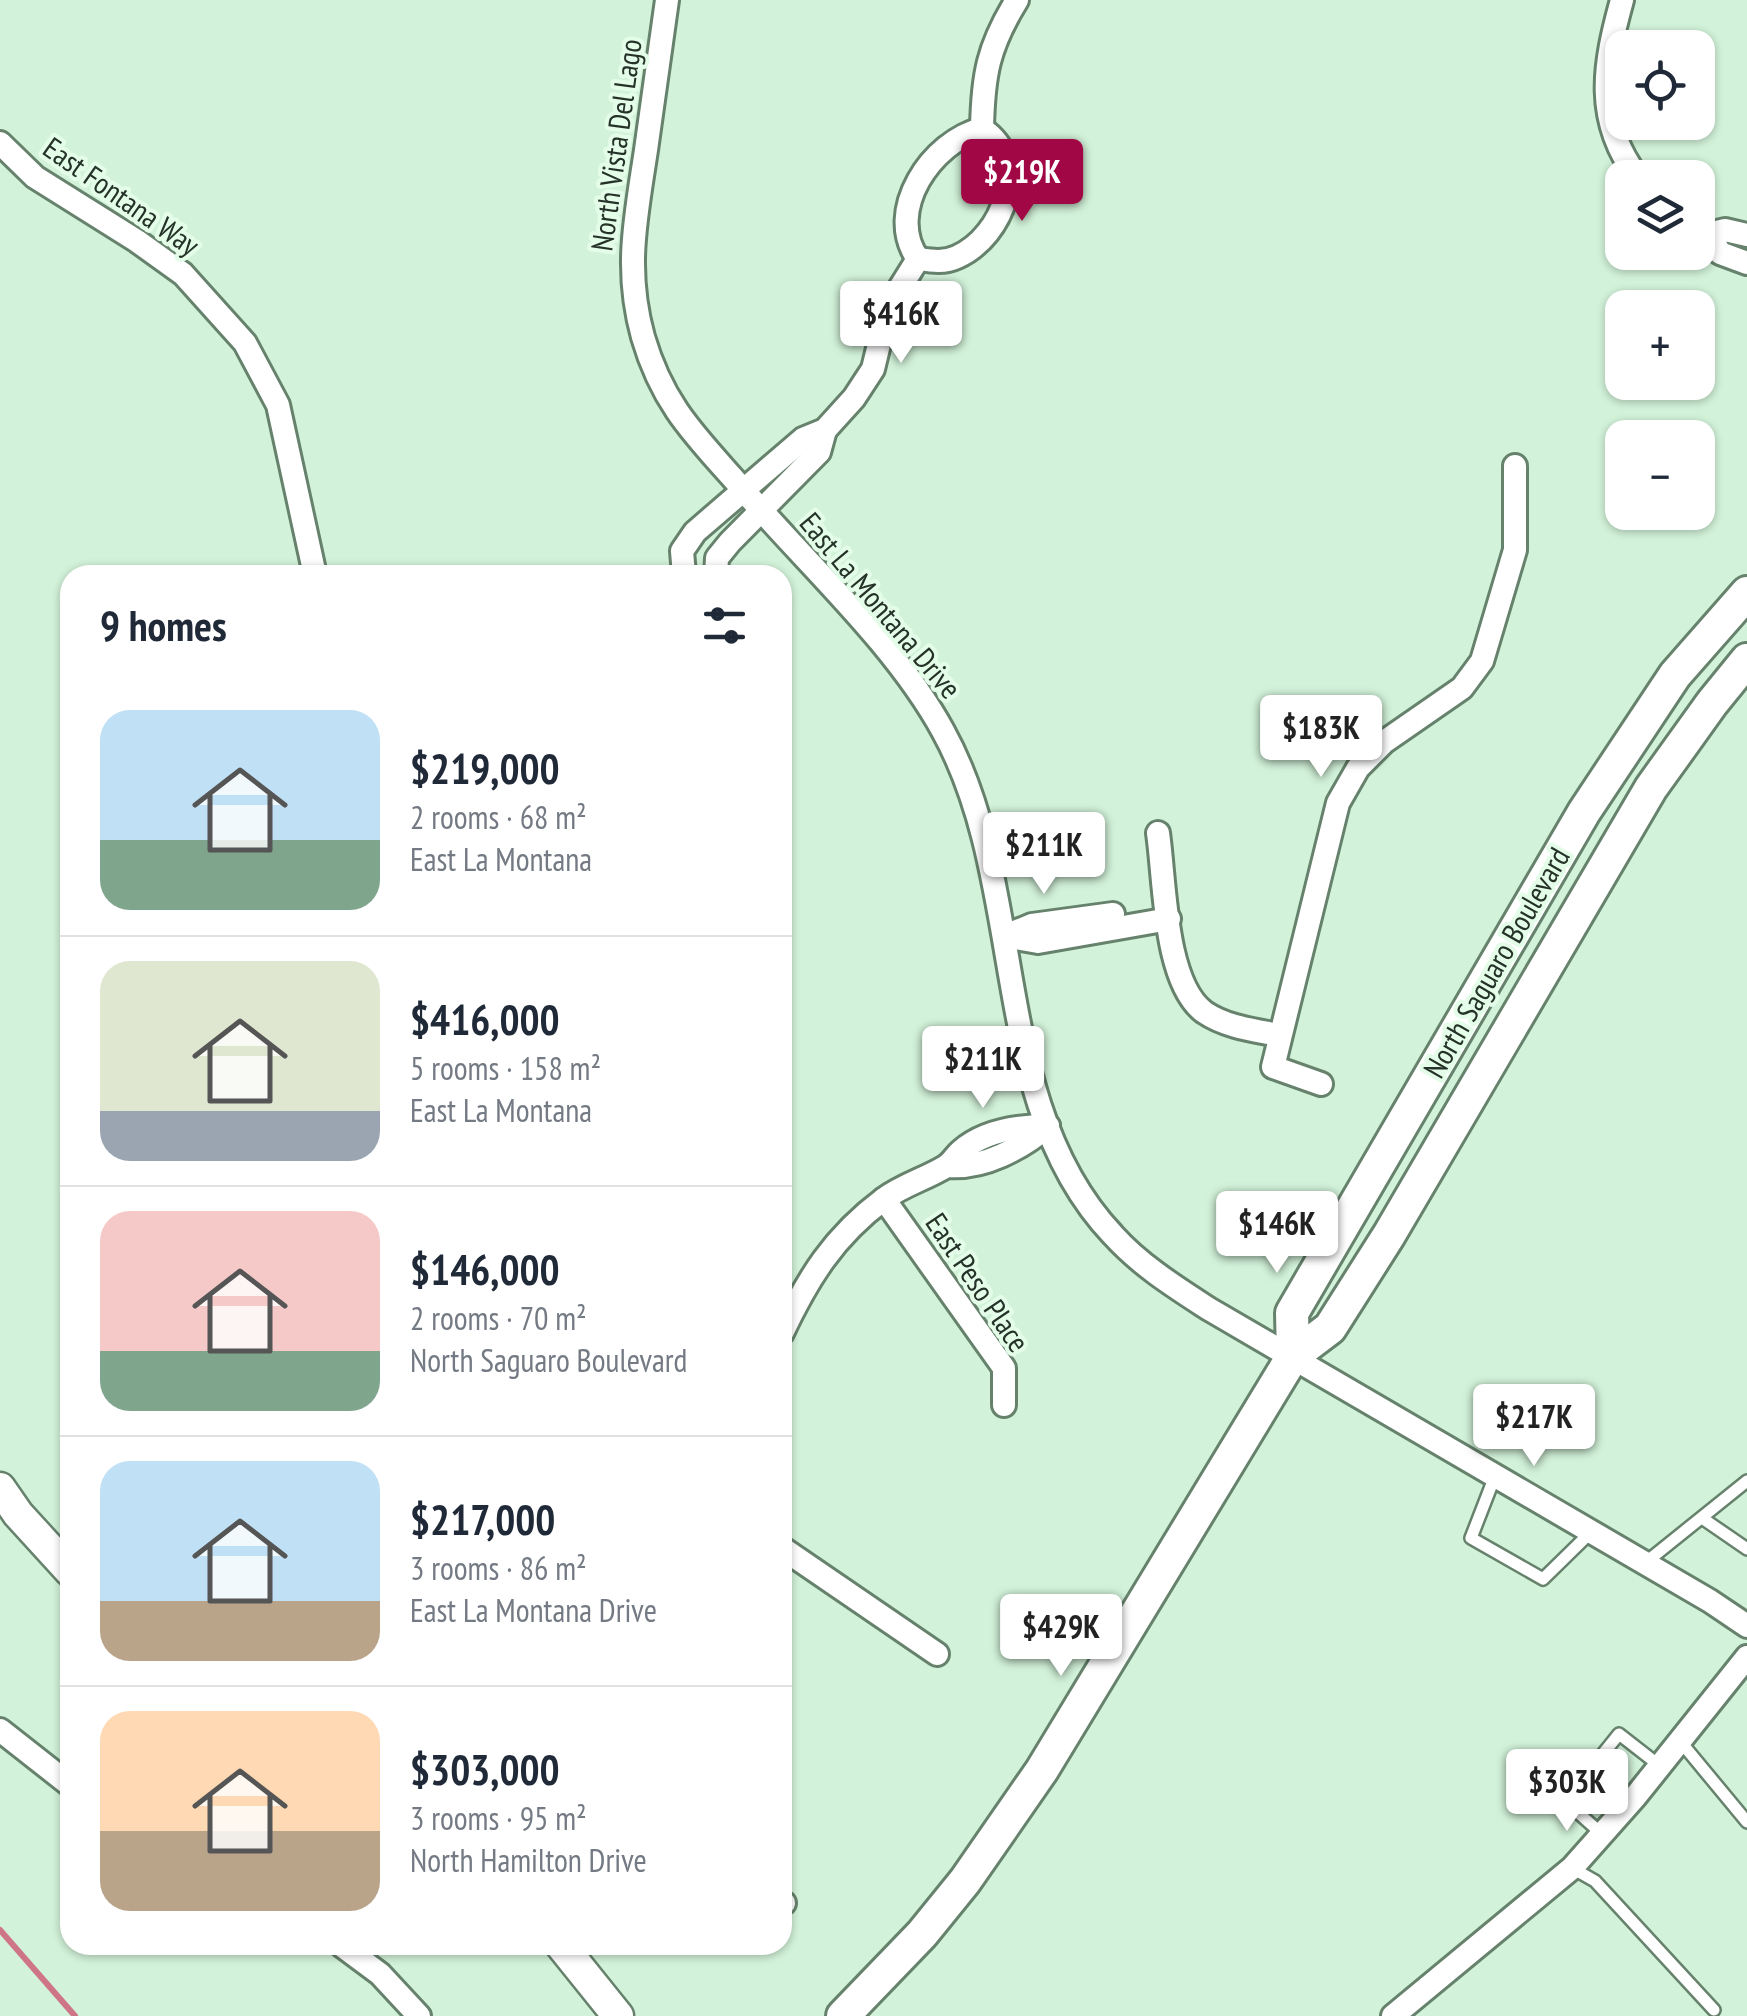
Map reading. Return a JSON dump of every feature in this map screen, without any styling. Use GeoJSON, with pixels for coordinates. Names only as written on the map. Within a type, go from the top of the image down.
{"type":"FeatureCollection","features":[{"type":"Feature","properties":{"kind":"main road","name":"North Saguaro Boulevard"},"geometry":{"type":"LineString","coordinates":[[1293,1356],[1292,1313],[1584,812],[1675,675],[1747,594]]}},
{"type":"Feature","properties":{"kind":"main road","name":"North Saguaro Boulevard"},"geometry":{"type":"LineString","coordinates":[[843,2016],[922,1934],[965,1881],[1042,1770],[1293,1356],[1330,1328],[1444,1143],[1651,788],[1747,660]]}},
{"type":"Feature","properties":{"kind":"street","name":"North Vista Del Lago"},"geometry":{"type":"LineString","coordinates":[[667,0],[630,256],[631,277],[642,332],[665,396],[700,444],[752,501]]}},
{"type":"Feature","properties":{"kind":"street"},"geometry":{"type":"LineString","coordinates":[[982,129],[988,57],[1017,0]]}},
{"type":"Feature","properties":{"kind":"street"},"geometry":{"type":"LineString","coordinates":[[1622,0],[1607,54],[1605,83],[1608,117],[1626,160]]}},
{"type":"Feature","properties":{"kind":"street"},"geometry":{"type":"LineString","coordinates":[[918,260],[948,260],[967,251],[988,230],[1003,204],[1009,182],[1008,160],[996,139],[982,129]]}},
{"type":"Feature","properties":{"kind":"street"},"geometry":{"type":"LineString","coordinates":[[918,260],[909,240],[908,218],[921,176],[946,146],[982,129]]}},
{"type":"Feature","properties":{"kind":"street","name":"East Fontana Way"},"geometry":{"type":"LineString","coordinates":[[0,143],[35,177],[138,241],[182,274],[245,343],[278,405],[313,565]]}},
{"type":"Feature","properties":{"kind":"street"},"geometry":{"type":"LineString","coordinates":[[1715,230],[1747,235]]}},
{"type":"Feature","properties":{"kind":"street"},"geometry":{"type":"LineString","coordinates":[[1715,247],[1720,253],[1747,262]]}},
{"type":"Feature","properties":{"kind":"street"},"geometry":{"type":"LineString","coordinates":[[683,565],[682,552],[695,532],[752,501],[819,452],[824,430],[854,398],[873,369],[888,307],[918,260]]}},
{"type":"Feature","properties":{"kind":"street"},"geometry":{"type":"LineString","coordinates":[[1320,1084],[1273,1066],[1338,802],[1358,768],[1384,742],[1462,688],[1482,661],[1514,550],[1514,466]]}},
{"type":"Feature","properties":{"kind":"street"},"geometry":{"type":"LineString","coordinates":[[716,565],[752,501]]}},
{"type":"Feature","properties":{"kind":"street","name":"East La Montana Drive"},"geometry":{"type":"LineString","coordinates":[[752,501],[860,620],[942,729],[974,800],[992,868],[1029,1064],[1048,1126],[1069,1172],[1112,1234],[1193,1299],[1747,1626]]}},
{"type":"Feature","properties":{"kind":"street"},"geometry":{"type":"LineString","coordinates":[[1158,834],[1171,942],[1186,990],[1201,1010],[1221,1022],[1278,1034]]}},
{"type":"Feature","properties":{"kind":"street"},"geometry":{"type":"LineString","coordinates":[[1005,936],[1038,942],[1168,912]]}},
{"type":"Feature","properties":{"kind":"street"},"geometry":{"type":"LineString","coordinates":[[792,1313],[813,1272],[844,1234],[884,1199],[948,1166],[962,1149],[1015,1126],[1048,1126]]}},
{"type":"Feature","properties":{"kind":"street","name":"East Peso Place"},"geometry":{"type":"LineString","coordinates":[[884,1199],[1004,1368],[1004,1405]]}},
{"type":"Feature","properties":{"kind":"street"},"geometry":{"type":"LineString","coordinates":[[0,1488],[60,1560]]}},
{"type":"Feature","properties":{"kind":"street"},"geometry":{"type":"LineString","coordinates":[[792,1555],[937,1654]]}},
{"type":"Feature","properties":{"kind":"street"},"geometry":{"type":"LineString","coordinates":[[1393,2016],[1572,1868],[1747,1657]]}},
{"type":"Feature","properties":{"kind":"street"},"geometry":{"type":"LineString","coordinates":[[0,1730],[60,1777]]}},
{"type":"Feature","properties":{"kind":"street"},"geometry":{"type":"LineString","coordinates":[[354,1955],[380,1974],[419,2016]]}},
{"type":"Feature","properties":{"kind":"street"},"geometry":{"type":"LineString","coordinates":[[570,1955],[618,2016]]}},
{"type":"Feature","properties":{"kind":"lane"},"geometry":{"type":"LineString","coordinates":[[1494,1476],[1471,1538],[1543,1579],[1590,1532]]}},
{"type":"Feature","properties":{"kind":"lane"},"geometry":{"type":"LineString","coordinates":[[1644,1564],[1747,1481]]}},
{"type":"Feature","properties":{"kind":"lane"},"geometry":{"type":"LineString","coordinates":[[1702,1518],[1746,1547]]}},
{"type":"Feature","properties":{"kind":"lane"},"geometry":{"type":"LineString","coordinates":[[1602,1834],[1565,1801],[1619,1734],[1660,1766]]}},
{"type":"Feature","properties":{"kind":"lane"},"geometry":{"type":"LineString","coordinates":[[1680,1741],[1747,1822]]}},
{"type":"Feature","properties":{"kind":"lane"},"geometry":{"type":"LineString","coordinates":[[1572,1868],[1595,1881],[1714,2010]]}},
{"type":"Feature","properties":{"kind":"waterway"},"geometry":{"type":"LineString","coordinates":[[0,1930],[75,2016]]}}]}
